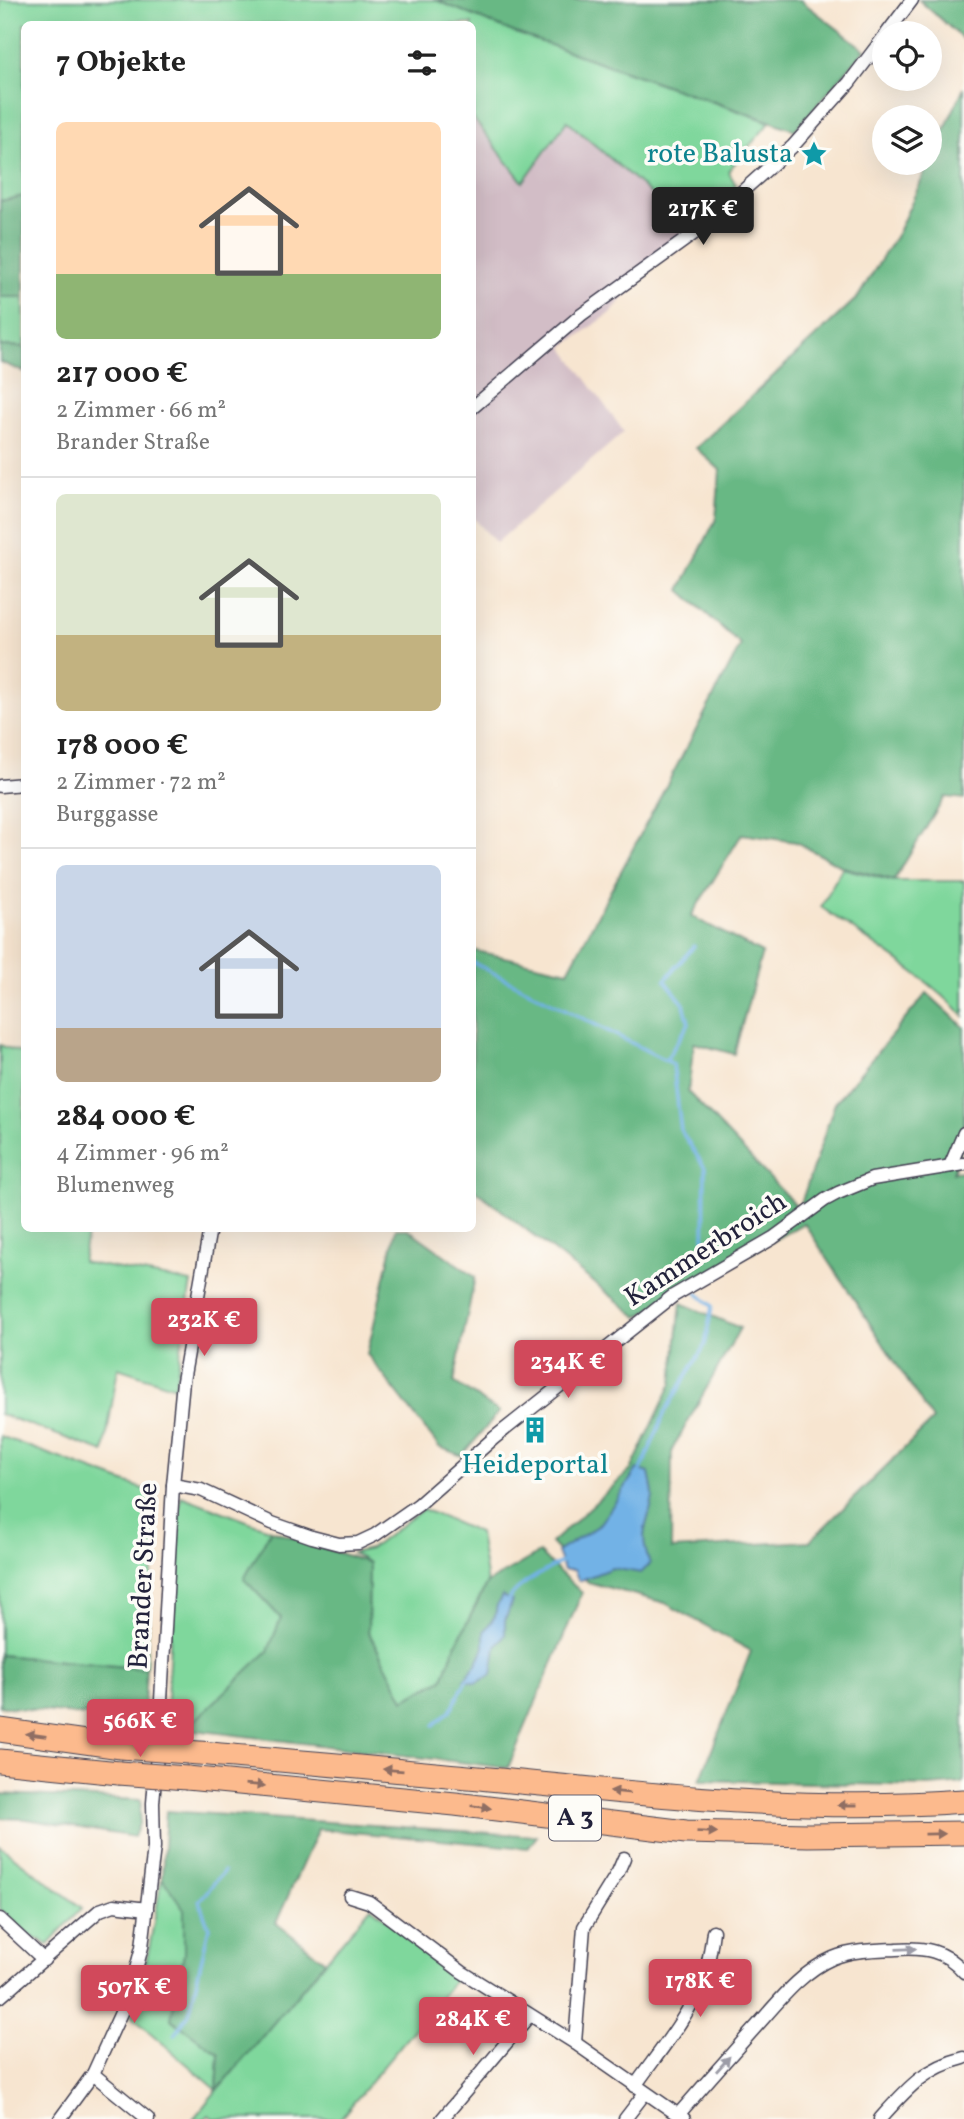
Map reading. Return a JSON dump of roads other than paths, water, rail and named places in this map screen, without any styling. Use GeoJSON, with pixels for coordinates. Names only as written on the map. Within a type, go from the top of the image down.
{"type":"FeatureCollection","features":[{"type":"Feature","properties":{"kind":"highway","name":"A 3"},"geometry":{"type":"LineString","coordinates":[[0,1730],[121,1747],[682,1798],[811,1805],[964,1801]]}},
{"type":"Feature","properties":{"kind":"highway","name":"A 3"},"geometry":{"type":"LineString","coordinates":[[0,1761],[455,1804],[686,1832],[808,1835],[964,1833]]}},
{"type":"Feature","properties":{"kind":"street"},"geometry":{"type":"LineString","coordinates":[[896,21],[912,0]]}},
{"type":"Feature","properties":{"kind":"street"},"geometry":{"type":"LineString","coordinates":[[476,405],[581,315],[699,230],[793,146],[849,83],[872,52]]}},
{"type":"Feature","properties":{"kind":"street"},"geometry":{"type":"LineString","coordinates":[[0,786],[21,784]]}},
{"type":"Feature","properties":{"kind":"street"},"geometry":{"type":"LineString","coordinates":[[950,1166],[964,1133]]}},
{"type":"Feature","properties":{"kind":"street","name":"Kammerbroich"},"geometry":{"type":"LineString","coordinates":[[173,1485],[201,1490],[272,1523],[312,1537],[339,1544],[358,1543],[375,1535],[418,1505],[494,1438],[673,1296],[773,1238],[838,1193],[872,1179],[964,1164]]}},
{"type":"Feature","properties":{"kind":"street","name":"Brander Straße"},"geometry":{"type":"LineString","coordinates":[[60,2119],[93,2074],[129,1995],[142,1947],[154,1847],[153,1803],[173,1485],[183,1381],[209,1232]]}},
{"type":"Feature","properties":{"kind":"street"},"geometry":{"type":"LineString","coordinates":[[575,2043],[584,1927],[624,1858]]}},
{"type":"Feature","properties":{"kind":"street"},"geometry":{"type":"LineString","coordinates":[[350,1896],[369,1902],[462,1972],[575,2043],[681,2117],[789,1991],[810,1972],[831,1959],[871,1950],[916,1948],[947,1956],[964,1972]]}},
{"type":"Feature","properties":{"kind":"street"},"geometry":{"type":"LineString","coordinates":[[0,1997],[93,1915],[107,1906],[147,1909]]}},
{"type":"Feature","properties":{"kind":"street"},"geometry":{"type":"LineString","coordinates":[[0,1919],[44,1960]]}},
{"type":"Feature","properties":{"kind":"street"},"geometry":{"type":"LineString","coordinates":[[625,2119],[703,1980],[713,1931]]}},
{"type":"Feature","properties":{"kind":"street"},"geometry":{"type":"LineString","coordinates":[[442,2119],[529,2015]]}},
{"type":"Feature","properties":{"kind":"street"},"geometry":{"type":"LineString","coordinates":[[880,2119],[925,2073],[964,2058]]}},
{"type":"Feature","properties":{"kind":"street"},"geometry":{"type":"LineString","coordinates":[[93,2074],[148,2119]]}},
{"type":"Feature","properties":{"kind":"water"},"geometry":{"type":"Polygon","coordinates":[[[637,1469],[649,1473],[653,1490],[644,1535],[650,1564],[641,1573],[612,1568],[579,1581],[574,1570],[564,1570],[557,1552],[598,1526],[637,1469]]]}},
{"type":"Feature","properties":{"kind":"water"},"geometry":{"type":"Polygon","coordinates":[[[502,1596],[512,1601],[505,1621],[505,1635],[496,1647],[492,1675],[476,1683],[464,1680],[477,1663],[484,1647],[484,1631],[495,1616],[502,1596]]]}},
{"type":"Feature","properties":{"kind":"waterway"},"geometry":{"type":"LineString","coordinates":[[666,1060],[689,1023],[684,1004],[665,980],[694,946]]}},
{"type":"Feature","properties":{"kind":"waterway"},"geometry":{"type":"LineString","coordinates":[[476,964],[673,1064],[681,1131],[705,1168],[704,1246]]}},
{"type":"Feature","properties":{"kind":"waterway"},"geometry":{"type":"LineString","coordinates":[[639,1475],[665,1412],[705,1345],[712,1306],[697,1293]]}},
{"type":"Feature","properties":{"kind":"waterway"},"geometry":{"type":"LineString","coordinates":[[508,1602],[524,1584],[565,1560]]}},
{"type":"Feature","properties":{"kind":"waterway"},"geometry":{"type":"LineString","coordinates":[[434,1725],[451,1710],[467,1679]]}},
{"type":"Feature","properties":{"kind":"waterway"},"geometry":{"type":"LineString","coordinates":[[174,2035],[189,2014],[209,1928],[199,1901],[224,1871]]}},
{"type":"Feature","properties":{"kind":"place","name":"rote Balusta"},"geometry":{"type":"Point","coordinates":[814,154]}},
{"type":"Feature","properties":{"kind":"place","name":"Heideportal"},"geometry":{"type":"Point","coordinates":[535,1430]}}]}
